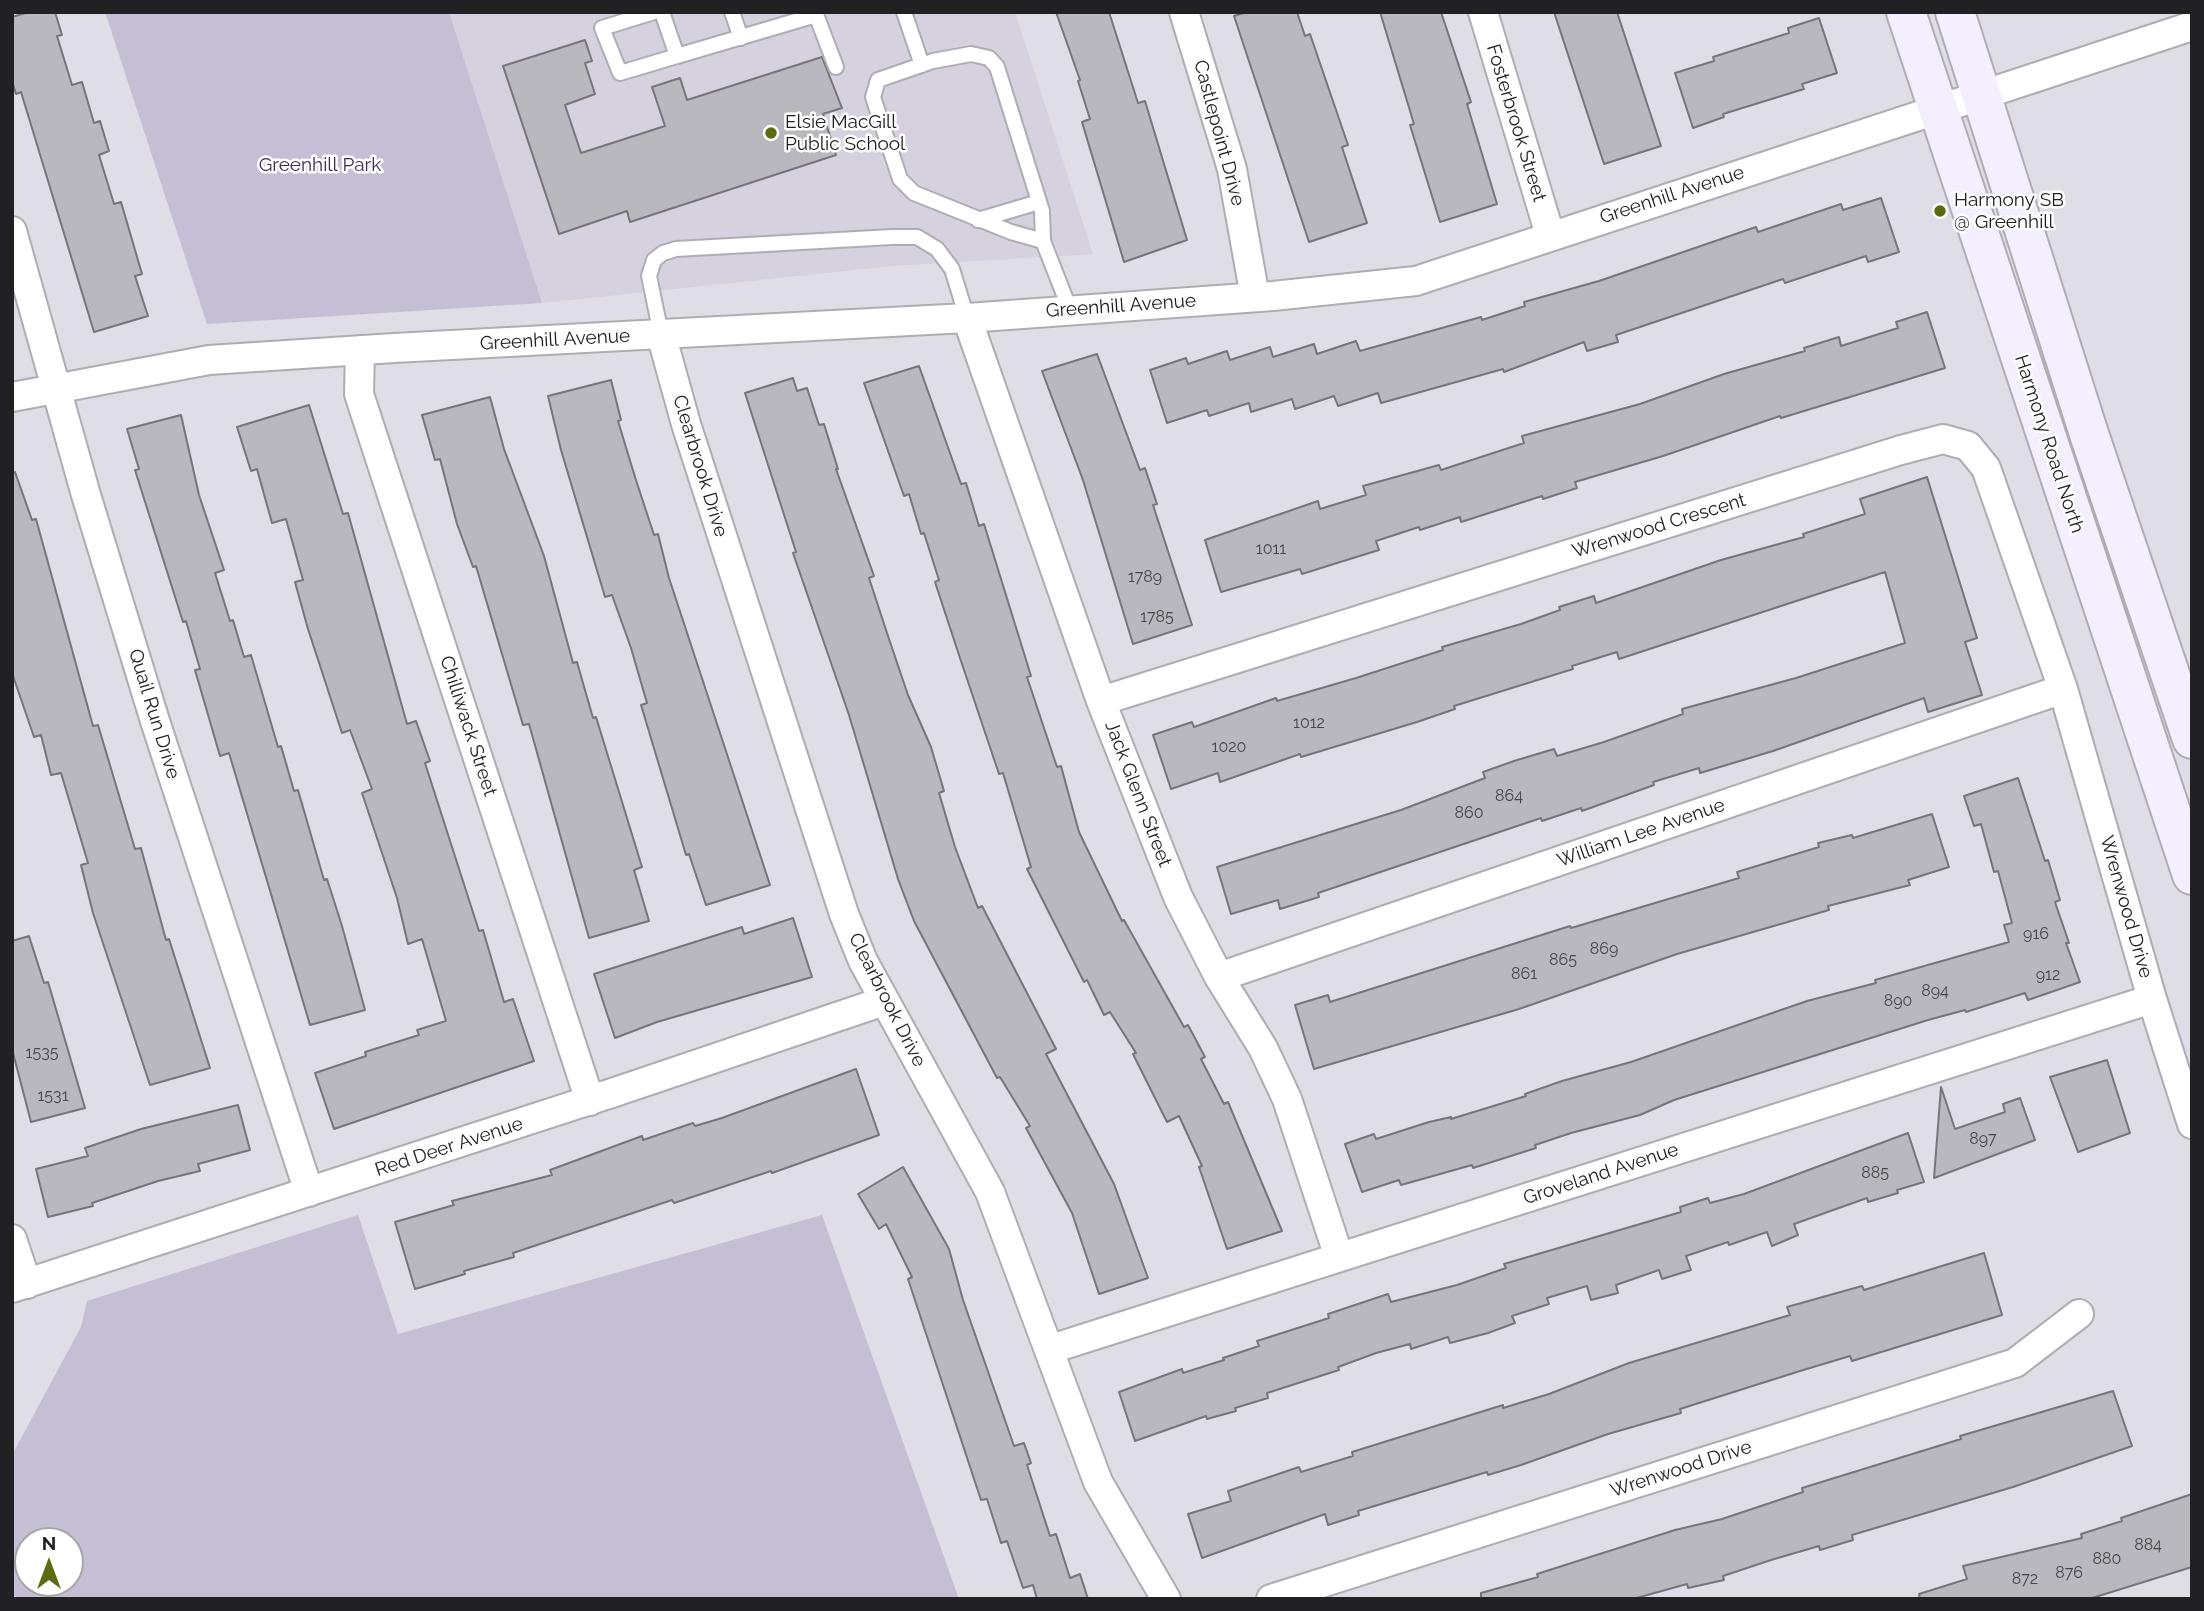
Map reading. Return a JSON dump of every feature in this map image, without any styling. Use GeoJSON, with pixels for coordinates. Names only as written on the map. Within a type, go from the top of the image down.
{"type":"FeatureCollection","features":[{"type":"Feature","properties":{"kind":"main road","name":"Harmony Road North"},"geometry":{"type":"LineString","coordinates":[[1906,12],[2192,875]]}},
{"type":"Feature","properties":{"kind":"main road"},"geometry":{"type":"LineString","coordinates":[[1955,12],[2192,739]]}},
{"type":"Feature","properties":{"kind":"street","name":"Castlepoint Drive"},"geometry":{"type":"LineString","coordinates":[[1184,12],[1232,169],[1255,297]]}},
{"type":"Feature","properties":{"kind":"street","name":"Fosterbrook Street"},"geometry":{"type":"LineString","coordinates":[[1483,12],[1550,235]]}},
{"type":"Feature","properties":{"kind":"street","name":"Greenhill Avenue"},"geometry":{"type":"LineString","coordinates":[[12,397],[209,360],[360,349],[967,318],[1255,297],[1416,281],[2192,26]]}},
{"type":"Feature","properties":{"kind":"street","name":"Quail Run Drive"},"geometry":{"type":"LineString","coordinates":[[12,232],[155,721],[309,1192]]}},
{"type":"Feature","properties":{"kind":"street","name":"Jack Glenn Street"},"geometry":{"type":"LineString","coordinates":[[967,318],[1101,701],[1178,897],[1219,977],[1263,1048],[1287,1099],[1339,1257]]}},
{"type":"Feature","properties":{"kind":"street","name":"Clearbrook Drive"},"geometry":{"type":"LineString","coordinates":[[661,334],[690,437],[844,915],[863,961],[884,1001],[990,1192],[1051,1349],[1098,1482],[1166,1599]]}},
{"type":"Feature","properties":{"kind":"street","name":"Chilliwack Street"},"geometry":{"type":"LineString","coordinates":[[360,349],[359,394],[590,1101]]}},
{"type":"Feature","properties":{"kind":"street","name":"Wrenwood Crescent"},"geometry":{"type":"LineString","coordinates":[[1101,701],[1943,439],[1968,446],[1986,468],[2063,689]]}},
{"type":"Feature","properties":{"kind":"street","name":"William Lee Avenue"},"geometry":{"type":"LineString","coordinates":[[1219,977],[2063,689]]}},
{"type":"Feature","properties":{"kind":"street","name":"Wrenwood Drive"},"geometry":{"type":"LineString","coordinates":[[2063,689],[2152,999],[2192,1124]]}},
{"type":"Feature","properties":{"kind":"street","name":"Groveland Avenue"},"geometry":{"type":"LineString","coordinates":[[1051,1349],[2152,999]]}},
{"type":"Feature","properties":{"kind":"street","name":"Red Deer Avenue"},"geometry":{"type":"LineString","coordinates":[[19,1286],[590,1101],[884,1001]]}},
{"type":"Feature","properties":{"kind":"street"},"geometry":{"type":"LineString","coordinates":[[12,1239],[19,1286]]}},
{"type":"Feature","properties":{"kind":"street","name":"Wrenwood Drive"},"geometry":{"type":"LineString","coordinates":[[1270,1599],[2015,1363],[2079,1314]]}},
{"type":"Feature","properties":{"kind":"lane"},"geometry":{"type":"LineString","coordinates":[[654,12],[602,27],[620,73],[816,13],[836,67]]}},
{"type":"Feature","properties":{"kind":"lane"},"geometry":{"type":"LineString","coordinates":[[662,12],[677,56]]}},
{"type":"Feature","properties":{"kind":"lane"},"geometry":{"type":"LineString","coordinates":[[732,12],[741,38]]}},
{"type":"Feature","properties":{"kind":"lane"},"geometry":{"type":"LineString","coordinates":[[904,12],[922,65]]}},
{"type":"Feature","properties":{"kind":"lane"},"geometry":{"type":"LineString","coordinates":[[1044,241],[978,220],[914,193],[900,179],[873,97],[877,80],[922,65],[971,54],[989,58],[997,67],[1039,202],[1044,241],[1070,310]]}},
{"type":"Feature","properties":{"kind":"lane"},"geometry":{"type":"LineString","coordinates":[[978,220],[1039,202]]}},
{"type":"Feature","properties":{"kind":"lane"},"geometry":{"type":"LineString","coordinates":[[661,334],[649,276],[654,260],[663,253],[676,249],[878,237],[917,237],[937,249],[952,269],[967,318]]}},
{"type":"Feature","properties":{"kind":"shaded area","name":"Elsie MacGill Public School"},"geometry":{"type":"Polygon","coordinates":[[[449,12],[1015,12],[1093,254],[892,266],[542,303],[449,12]]]}},
{"type":"Feature","properties":{"kind":"green space","name":"Greenhill Park"},"geometry":{"type":"Polygon","coordinates":[[[105,12],[449,12],[542,303],[207,324],[105,12]]]}},
{"type":"Feature","properties":{"kind":"green space"},"geometry":{"type":"Polygon","coordinates":[[[358,1215],[398,1334],[822,1215],[959,1599],[12,1599],[12,1455],[81,1327],[87,1301],[358,1215]]]}},
{"type":"Feature","properties":{"kind":"building"},"geometry":{"type":"Polygon","coordinates":[[[29,12],[55,12],[62,35],[57,36],[72,85],[82,82],[94,123],[100,121],[109,151],[99,155],[114,204],[121,202],[142,274],[135,276],[148,316],[94,332],[21,92],[16,94],[12,81],[12,17],[29,12]]]}},
{"type":"Feature","properties":{"kind":"building"},"geometry":{"type":"Polygon","coordinates":[[[1056,12],[1109,12],[1138,103],[1145,101],[1187,240],[1124,262],[1082,122],[1090,119],[1078,81],[1080,80],[1056,12]]]}},
{"type":"Feature","properties":{"kind":"building"},"geometry":{"type":"Polygon","coordinates":[[[1247,12],[1297,12],[1305,36],[1310,34],[1348,145],[1342,147],[1367,223],[1309,242],[1234,16],[1247,12]]]}},
{"type":"Feature","properties":{"kind":"building"},"geometry":{"type":"Polygon","coordinates":[[[1380,12],[1441,12],[1471,102],[1467,104],[1497,204],[1440,222],[1410,125],[1414,124],[1380,12]]]}},
{"type":"Feature","properties":{"kind":"building"},"geometry":{"type":"Polygon","coordinates":[[[1554,12],[1617,12],[1661,146],[1604,164],[1554,12]]]}},
{"type":"Feature","properties":{"kind":"building"},"geometry":{"type":"Polygon","coordinates":[[[1819,18],[1837,73],[1802,84],[1804,89],[1723,114],[1724,117],[1693,128],[1675,73],[1714,61],[1713,57],[1789,33],[1788,28],[1819,18]]]}},
{"type":"Feature","properties":{"kind":"building"},"geometry":{"type":"Polygon","coordinates":[[[585,40],[592,61],[585,63],[595,94],[565,105],[581,153],[665,126],[652,87],[680,78],[687,100],[822,57],[842,108],[823,114],[836,155],[630,222],[627,211],[559,234],[503,66],[585,40]]]}},
{"type":"Feature","properties":{"kind":"building"},"geometry":{"type":"Polygon","coordinates":[[[1881,198],[1899,252],[1868,262],[1866,256],[1785,283],[1783,279],[1616,335],[1618,342],[1587,351],[1584,342],[1504,372],[1503,369],[1381,403],[1378,393],[1338,406],[1334,396],[1295,409],[1292,399],[1251,412],[1249,403],[1209,416],[1207,410],[1167,423],[1150,370],[1186,358],[1188,364],[1227,351],[1230,360],[1270,347],[1273,357],[1314,344],[1317,354],[1356,341],[1360,351],[1481,317],[1482,320],[1525,306],[1524,302],[1599,281],[1756,227],[1758,232],[1841,204],[1843,210],[1881,198]]]}},
{"type":"Feature","properties":{"kind":"building"},"geometry":{"type":"Polygon","coordinates":[[[1927,312],[1945,368],[1781,418],[1780,416],[1663,456],[1575,482],[1577,488],[1543,499],[1542,496],[1461,522],[1460,517],[1420,530],[1419,527],[1376,541],[1379,550],[1302,574],[1300,569],[1221,592],[1205,540],[1318,501],[1320,509],[1366,495],[1363,486],[1439,465],[1441,470],[1524,443],[1522,436],[1640,404],[1724,374],[1805,351],[1804,348],[1839,337],[1841,346],[1898,328],[1896,322],[1927,312]]]}},
{"type":"Feature","properties":{"kind":"building"},"geometry":{"type":"Polygon","coordinates":[[[1097,354],[1140,470],[1145,468],[1157,504],[1153,505],[1192,625],[1133,644],[1083,480],[1042,371],[1097,354]]]}},
{"type":"Feature","properties":{"kind":"building"},"geometry":{"type":"Polygon","coordinates":[[[919,366],[961,484],[966,483],[979,526],[984,524],[1031,676],[1027,677],[1057,767],[1061,766],[1079,832],[1122,921],[1124,920],[1184,1027],[1188,1025],[1205,1057],[1201,1059],[1224,1104],[1228,1102],[1282,1231],[1227,1249],[1199,1167],[1202,1166],[1179,1116],[1167,1122],[1133,1054],[1136,1053],[1110,1012],[1104,1015],[1087,980],[1084,982],[1027,869],[1031,867],[1003,773],[999,774],[959,655],[935,582],[939,580],[924,533],[921,534],[909,494],[904,496],[864,383],[919,366]]]}},
{"type":"Feature","properties":{"kind":"building"},"geometry":{"type":"Polygon","coordinates":[[[793,378],[797,391],[807,388],[819,425],[824,424],[836,469],[874,576],[869,578],[887,633],[908,695],[931,747],[944,791],[939,793],[955,847],[978,908],[982,906],[1056,1049],[1046,1054],[1114,1184],[1148,1278],[1099,1294],[1072,1213],[1026,1128],[1030,1126],[1000,1077],[997,1078],[914,921],[898,879],[849,715],[793,553],[796,552],[745,393],[793,378]]]}},
{"type":"Feature","properties":{"kind":"building"},"geometry":{"type":"Polygon","coordinates":[[[611,380],[621,420],[618,421],[635,477],[654,535],[658,534],[669,578],[770,885],[706,905],[689,854],[686,855],[641,705],[647,703],[631,648],[612,595],[605,597],[561,450],[548,396],[611,380]]]}},
{"type":"Feature","properties":{"kind":"building"},"geometry":{"type":"Polygon","coordinates":[[[490,397],[504,449],[544,556],[573,663],[577,662],[593,718],[596,717],[642,867],[634,870],[649,921],[589,938],[529,724],[523,725],[476,566],[473,567],[457,524],[440,459],[435,460],[422,415],[490,397]]]}},
{"type":"Feature","properties":{"kind":"building"},"geometry":{"type":"Polygon","coordinates":[[[309,405],[343,514],[348,513],[407,724],[416,721],[430,761],[425,763],[479,931],[483,930],[504,1002],[513,999],[534,1061],[334,1129],[315,1073],[366,1056],[365,1052],[419,1035],[417,1030],[446,1021],[422,939],[408,944],[397,898],[362,793],[372,789],[350,730],[342,733],[308,629],[295,582],[303,580],[286,519],[272,523],[257,469],[251,471],[237,427],[309,405]]]}},
{"type":"Feature","properties":{"kind":"building"},"geometry":{"type":"Polygon","coordinates":[[[181,415],[199,495],[224,570],[215,573],[244,657],[251,655],[278,747],[281,746],[294,791],[298,790],[324,880],[327,879],[342,926],[365,1010],[310,1025],[229,753],[220,756],[195,670],[200,669],[186,621],[183,622],[135,470],[139,469],[127,429],[181,415]]]}},
{"type":"Feature","properties":{"kind":"building"},"geometry":{"type":"Polygon","coordinates":[[[15,472],[32,520],[36,519],[93,726],[98,725],[135,849],[141,848],[166,940],[169,939],[210,1068],[150,1085],[93,913],[81,865],[88,863],[61,773],[51,775],[41,735],[34,737],[12,673],[12,473],[15,472]]]}},
{"type":"Feature","properties":{"kind":"building"},"geometry":{"type":"Polygon","coordinates":[[[1927,477],[1977,638],[1965,642],[1982,695],[1928,712],[1924,698],[1773,751],[1700,773],[1699,768],[1653,782],[1654,785],[1582,811],[1581,808],[1542,821],[1541,818],[1318,893],[1319,897],[1280,909],[1278,900],[1231,914],[1217,867],[1401,810],[1485,778],[1483,772],[1514,761],[1554,749],[1557,756],[1604,742],[1683,714],[1682,709],[1796,678],[1905,643],[1885,572],[1619,659],[1617,652],[1572,666],[1573,669],[1454,706],[1455,709],[1417,722],[1301,757],[1300,754],[1220,782],[1218,773],[1171,789],[1153,735],[1192,722],[1194,727],[1276,698],[1277,701],[1356,678],[1443,650],[1442,647],[1521,624],[1560,610],[1559,607],[1594,596],[1596,603],[1721,560],[1804,537],[1803,534],[1865,514],[1860,499],[1927,477]]]}},
{"type":"Feature","properties":{"kind":"building"},"geometry":{"type":"Polygon","coordinates":[[[2018,778],[2045,861],[2048,860],[2060,900],[2055,902],[2080,982],[2028,1000],[2025,993],[1966,1012],[1965,1010],[1928,1020],[1674,1100],[1640,1115],[1571,1133],[1535,1145],[1536,1148],[1473,1168],[1472,1165],[1401,1185],[1399,1180],[1362,1192],[1345,1144],[1374,1134],[1376,1139],[1429,1122],[1451,1119],[1526,1096],[1525,1094],[1562,1081],[1631,1062],[1807,1001],[2009,942],[2004,925],[2012,923],[1998,871],[1994,872],[1981,824],[1974,826],[1964,796],[2018,778]]]}},
{"type":"Feature","properties":{"kind":"building"},"geometry":{"type":"Polygon","coordinates":[[[1932,814],[1949,867],[1908,880],[1910,885],[1828,906],[1829,910],[1677,954],[1519,1009],[1314,1069],[1295,1005],[1328,995],[1330,1002],[1570,926],[1571,928],[1739,878],[1737,872],[1819,847],[1818,843],[1852,835],[1853,838],[1932,814]]]}},
{"type":"Feature","properties":{"kind":"building"},"geometry":{"type":"Polygon","coordinates":[[[793,918],[812,977],[657,1022],[615,1038],[594,974],[742,927],[744,934],[793,918]]]}},
{"type":"Feature","properties":{"kind":"building"},"geometry":{"type":"Polygon","coordinates":[[[29,936],[44,983],[48,982],[85,1108],[31,1122],[12,1049],[12,941],[29,936]]]}},
{"type":"Feature","properties":{"kind":"building"},"geometry":{"type":"Polygon","coordinates":[[[2107,1060],[2130,1133],[2078,1152],[2050,1077],[2107,1060]]]}},
{"type":"Feature","properties":{"kind":"building"},"geometry":{"type":"Polygon","coordinates":[[[856,1069],[879,1135],[772,1173],[771,1171],[674,1203],[672,1200],[513,1253],[514,1257],[464,1271],[465,1274],[415,1289],[395,1222],[454,1205],[452,1201],[552,1175],[550,1170],[642,1136],[643,1140],[693,1123],[695,1126],[722,1118],[856,1069]]]}},
{"type":"Feature","properties":{"kind":"building"},"geometry":{"type":"Polygon","coordinates":[[[1941,1087],[1955,1129],[2005,1112],[2003,1104],[2020,1098],[2035,1140],[1934,1178],[1941,1087]]]}},
{"type":"Feature","properties":{"kind":"building"},"geometry":{"type":"Polygon","coordinates":[[[238,1105],[250,1150],[198,1164],[200,1171],[158,1181],[92,1203],[93,1206],[48,1217],[36,1169],[88,1156],[85,1148],[141,1129],[238,1105]]]}},
{"type":"Feature","properties":{"kind":"building"},"geometry":{"type":"Polygon","coordinates":[[[1908,1133],[1924,1182],[1897,1190],[1898,1193],[1868,1202],[1867,1198],[1794,1224],[1798,1235],[1772,1246],[1767,1232],[1729,1245],[1728,1242],[1686,1256],[1691,1270],[1662,1279],[1659,1270],[1616,1285],[1618,1293],[1591,1300],[1587,1286],[1547,1298],[1549,1304],[1512,1316],[1515,1323],[1488,1333],[1450,1343],[1448,1337],[1411,1349],[1410,1344],[1376,1353],[1338,1367],[1339,1370],[1267,1393],[1268,1398],[1235,1408],[1236,1411],[1207,1419],[1206,1416],[1135,1441],[1119,1392],[1182,1369],[1183,1373],[1224,1360],[1223,1358],[1259,1346],[1257,1341],[1329,1318],[1328,1314],[1388,1294],[1391,1302],[1457,1285],[1506,1268],[1504,1264],[1681,1212],[1680,1207],[1708,1198],[1710,1203],[1744,1194],[1908,1133]]]}},
{"type":"Feature","properties":{"kind":"building"},"geometry":{"type":"Polygon","coordinates":[[[903,1167],[949,1249],[963,1300],[1014,1446],[1024,1443],[1031,1463],[1027,1465],[1050,1536],[1056,1534],[1070,1578],[1080,1574],[1088,1599],[1037,1599],[1033,1585],[1023,1588],[1007,1541],[1001,1543],[987,1499],[981,1500],[908,1279],[912,1277],[886,1224],[879,1229],[858,1194],[903,1167]]]}},
{"type":"Feature","properties":{"kind":"building"},"geometry":{"type":"Polygon","coordinates":[[[1984,1253],[2002,1315],[1852,1361],[1850,1356],[1800,1371],[1680,1409],[1681,1413],[1608,1434],[1521,1465],[1488,1475],[1487,1472],[1358,1511],[1359,1515],[1328,1525],[1325,1514],[1202,1558],[1188,1514],[1231,1501],[1228,1491],[1299,1467],[1301,1472],[1353,1456],[1352,1452],[1503,1405],[1503,1408],[1549,1394],[1629,1363],[1790,1315],[1787,1307],[1862,1286],[1864,1290],[1984,1253]]]}},
{"type":"Feature","properties":{"kind":"building"},"geometry":{"type":"Polygon","coordinates":[[[2113,1391],[2132,1446],[2013,1487],[1852,1535],[1853,1540],[1820,1550],[1819,1546],[1771,1560],[1723,1576],[1724,1580],[1688,1588],[1687,1584],[1633,1599],[1481,1599],[1481,1593],[1538,1577],[1537,1574],[1675,1530],[1722,1519],[1803,1492],[1802,1488],[1961,1439],[1960,1436],[2113,1391]]]}},
{"type":"Feature","properties":{"kind":"building"},"geometry":{"type":"Polygon","coordinates":[[[2192,1494],[2192,1567],[2089,1599],[1920,1599],[1919,1594],[1967,1579],[1963,1566],[2082,1538],[2081,1534],[2122,1521],[2121,1518],[2192,1494]]]}},
{"type":"Feature","properties":{"kind":"place","name":"Elsie MacGill Public School"},"geometry":{"type":"Point","coordinates":[771,133]}},
{"type":"Feature","properties":{"kind":"place","name":"Harmony SB @ Greenhill"},"geometry":{"type":"Point","coordinates":[1940,211]}}]}
